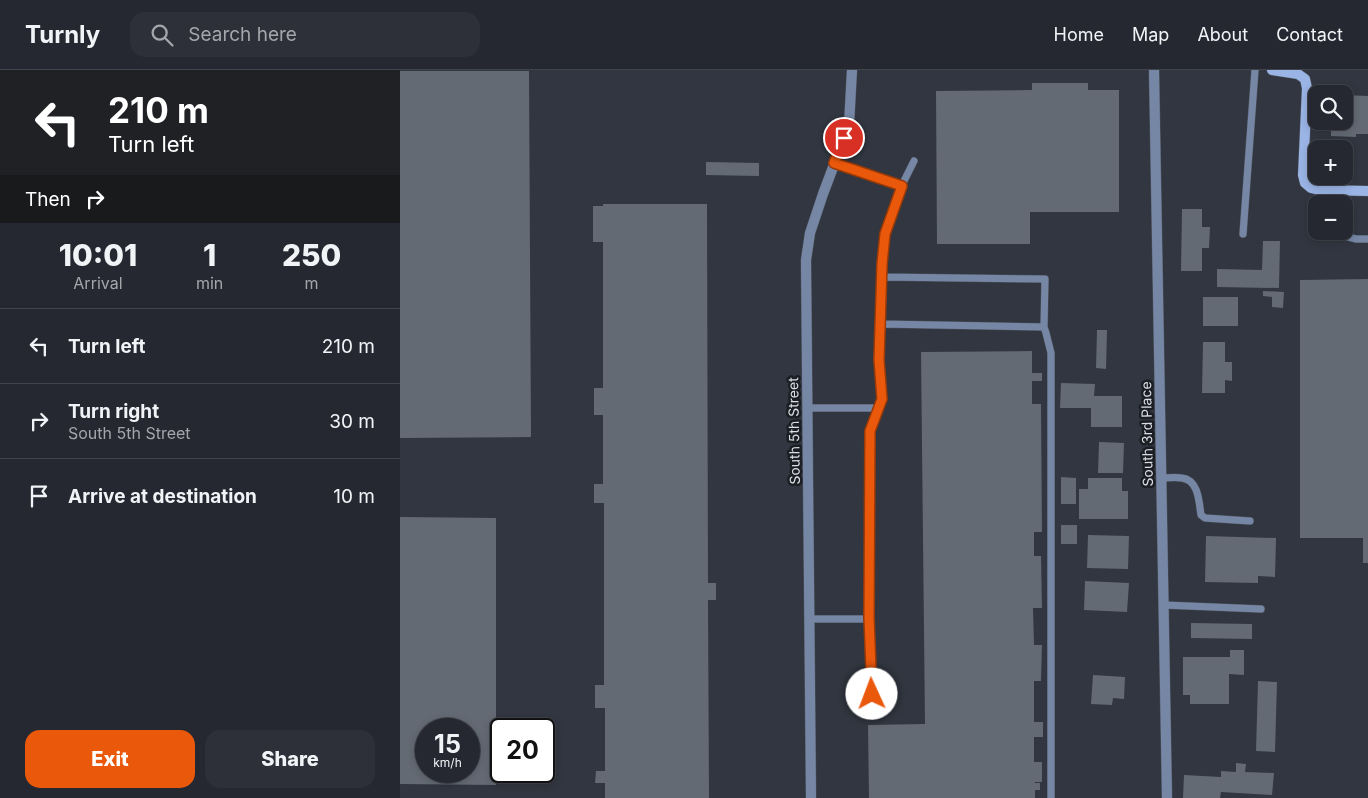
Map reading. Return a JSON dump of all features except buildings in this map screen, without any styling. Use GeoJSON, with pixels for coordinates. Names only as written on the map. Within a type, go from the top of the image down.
{"type":"FeatureCollection","features":[{"type":"Feature","properties":{"kind":"street","name":"South 5th Street"},"geometry":{"type":"LineString","coordinates":[[811,798],[806,260],[810,233],[849,125],[852,70]]}},
{"type":"Feature","properties":{"kind":"street","name":"South 3rd Place"},"geometry":{"type":"LineString","coordinates":[[1154,70],[1167,798]]}},
{"type":"Feature","properties":{"kind":"street"},"geometry":{"type":"LineString","coordinates":[[1272,70],[1298,74],[1305,79],[1307,88],[1303,175],[1305,183],[1311,188],[1319,190],[1368,192]]}},
{"type":"Feature","properties":{"kind":"lane"},"geometry":{"type":"LineString","coordinates":[[1243,234],[1255,70]]}},
{"type":"Feature","properties":{"kind":"lane"},"geometry":{"type":"LineString","coordinates":[[873,712],[869,618],[870,431],[882,399],[879,360],[885,234],[902,186],[914,161]]}},
{"type":"Feature","properties":{"kind":"lane"},"geometry":{"type":"LineString","coordinates":[[834,163],[902,186]]}},
{"type":"Feature","properties":{"kind":"lane"},"geometry":{"type":"LineString","coordinates":[[1319,190],[1319,195]]}},
{"type":"Feature","properties":{"kind":"lane"},"geometry":{"type":"LineString","coordinates":[[1353,238],[1368,239]]}},
{"type":"Feature","properties":{"kind":"lane"},"geometry":{"type":"LineString","coordinates":[[882,277],[1045,279],[1044,327],[1051,353],[1051,798]]}},
{"type":"Feature","properties":{"kind":"lane"},"geometry":{"type":"LineString","coordinates":[[881,324],[1044,327]]}},
{"type":"Feature","properties":{"kind":"lane"},"geometry":{"type":"LineString","coordinates":[[807,408],[878,408]]}},
{"type":"Feature","properties":{"kind":"lane"},"geometry":{"type":"LineString","coordinates":[[1161,478],[1184,478],[1194,485],[1198,494],[1201,515],[1204,518],[1250,521]]}},
{"type":"Feature","properties":{"kind":"lane"},"geometry":{"type":"LineString","coordinates":[[1164,605],[1261,609]]}},
{"type":"Feature","properties":{"kind":"lane"},"geometry":{"type":"LineString","coordinates":[[809,619],[869,618]]}},
{"type":"Feature","properties":{"kind":"route"},"geometry":{"type":"LineString","coordinates":[[844,138],[834,163],[902,186],[885,234],[882,264],[879,360],[882,399],[870,431],[869,618],[872,694]]}}]}
